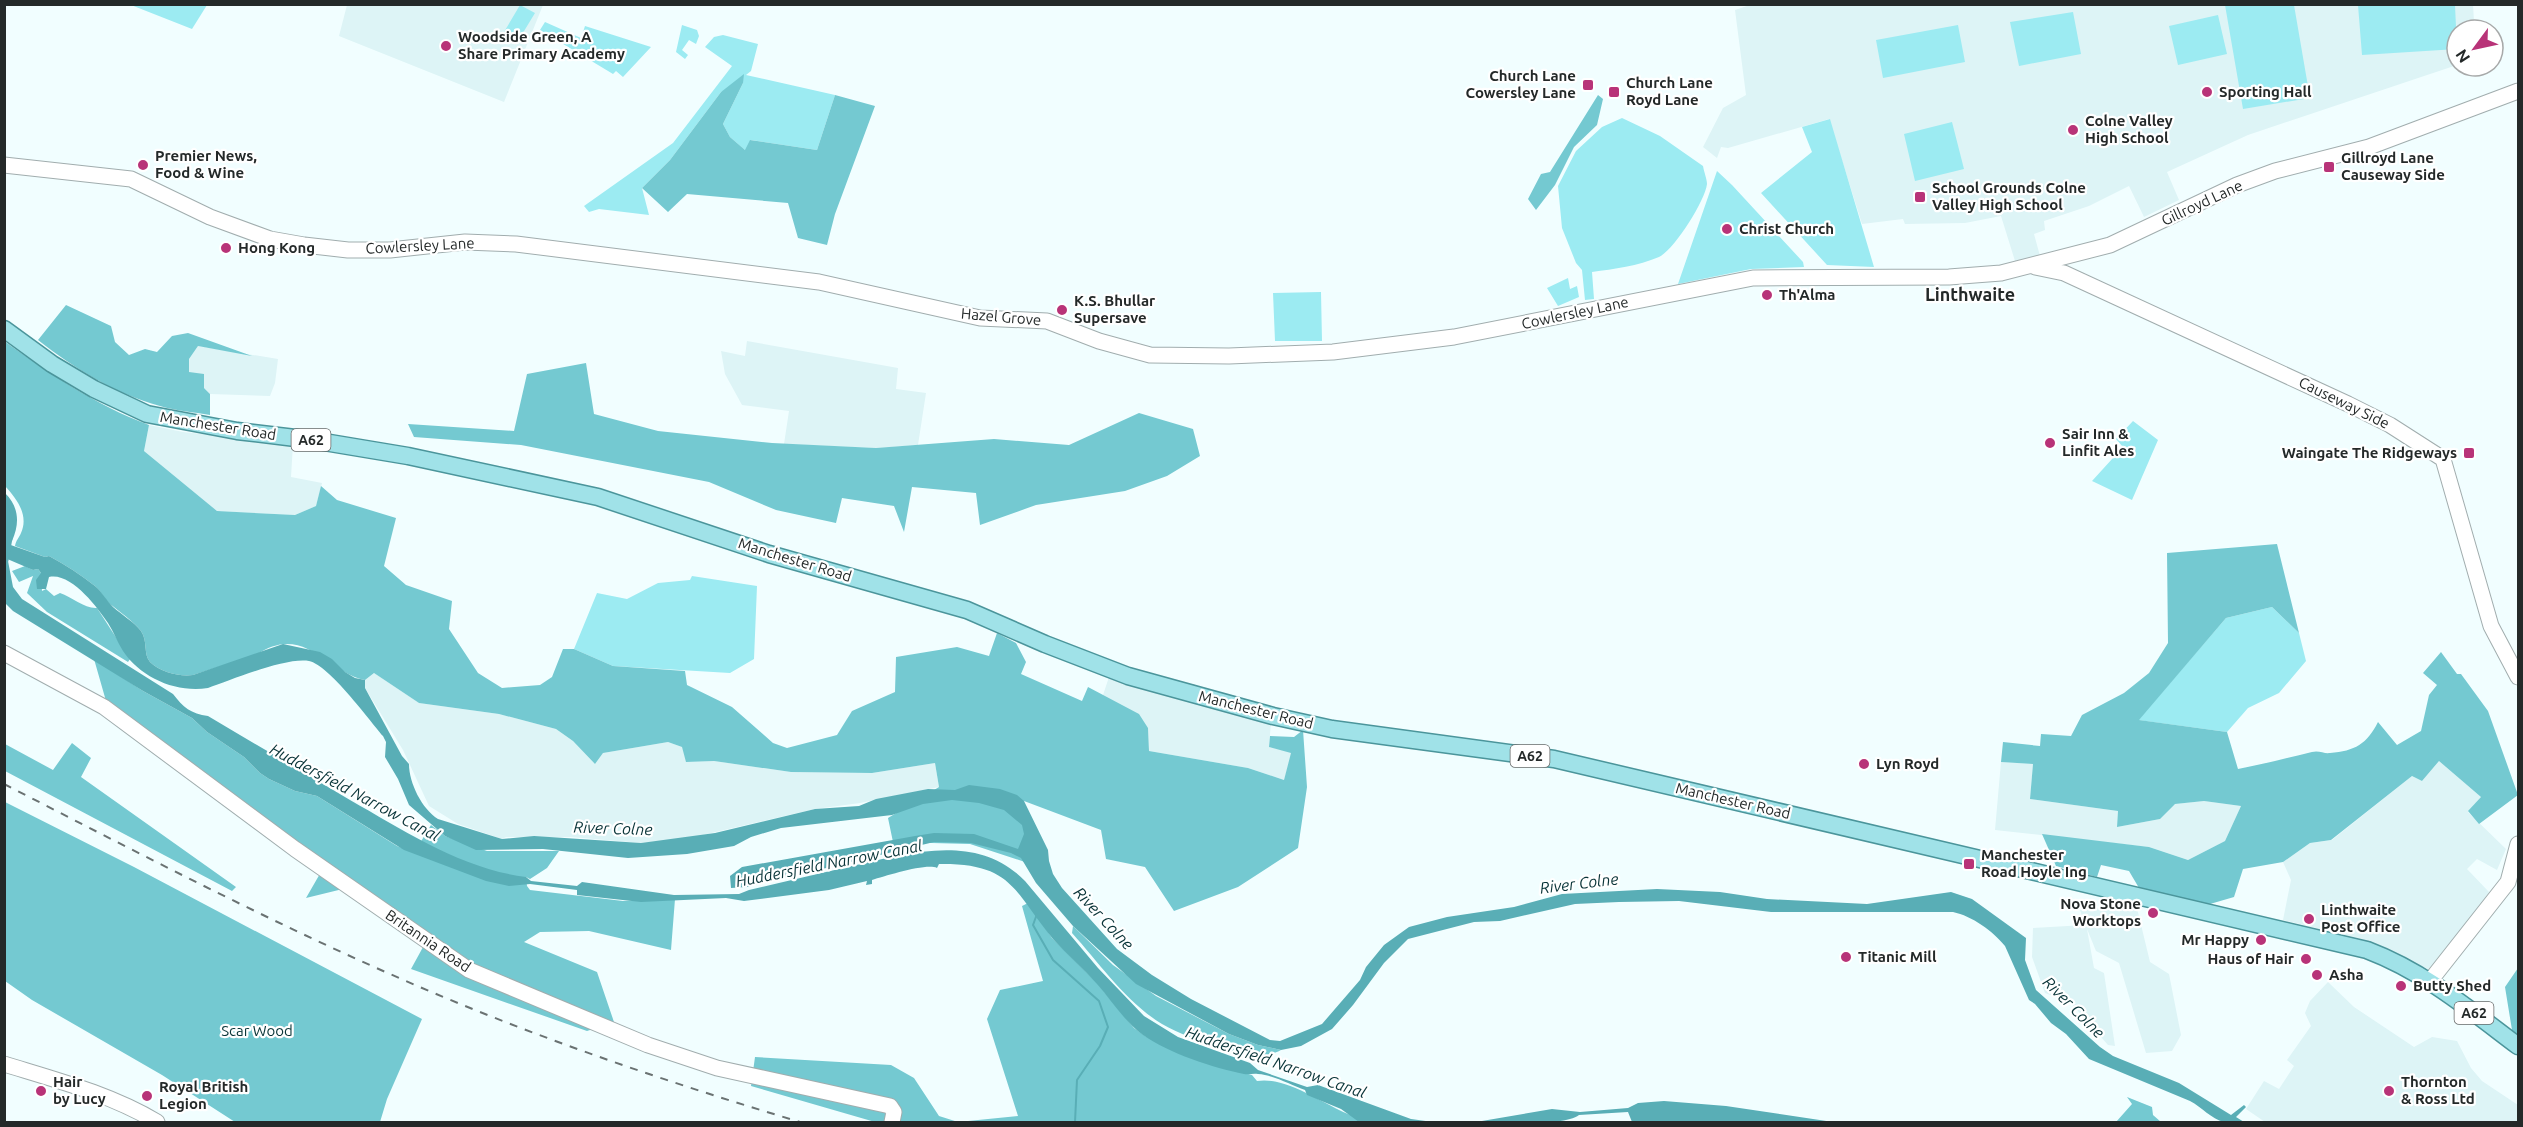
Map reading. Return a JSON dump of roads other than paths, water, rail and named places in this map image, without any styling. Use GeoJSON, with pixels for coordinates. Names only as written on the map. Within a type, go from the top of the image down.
{"type":"FeatureCollection","features":[{"type":"Feature","properties":{"kind":"main road","name":"Manchester Road"},"geometry":{"type":"LineString","coordinates":[[4,329],[69,374],[129,407],[147,414],[237,431],[312,440],[408,456],[598,497],[769,554],[956,607],[1128,676],[1273,716],[1332,729],[1554,759],[2367,950],[2398,962],[2430,981],[2518,1046]]}},
{"type":"Feature","properties":{"kind":"street","name":"Gillroyd Lane"},"geometry":{"type":"LineString","coordinates":[[1878,278],[1995,274],[2110,245],[2237,185],[2275,171],[2369,147],[2518,91]]}},
{"type":"Feature","properties":{"kind":"street","name":"Cowlersley Lane"},"geometry":{"type":"LineString","coordinates":[[4,165],[130,179],[210,217],[270,239],[304,245],[348,250],[390,250],[465,242],[516,244],[775,278]]}},
{"type":"Feature","properties":{"kind":"street","name":"Causeway Side"},"geometry":{"type":"LineString","coordinates":[[2029,266],[2064,273],[2261,363],[2390,425],[2443,459],[2491,626],[2518,676]]}},
{"type":"Feature","properties":{"kind":"street","name":"Hazel Grove"},"geometry":{"type":"LineString","coordinates":[[775,278],[819,282],[980,318],[1047,321],[1099,341],[1150,355],[1189,357],[1333,352]]}},
{"type":"Feature","properties":{"kind":"street","name":"Cowlersley Lane"},"geometry":{"type":"LineString","coordinates":[[1333,352],[1454,337],[1753,278],[1878,278]]}},
{"type":"Feature","properties":{"kind":"street","name":"Britannia Road"},"geometry":{"type":"LineString","coordinates":[[4,653],[104,707],[295,849],[469,970],[648,1045],[717,1068],[890,1106],[894,1112],[892,1122]]}},
{"type":"Feature","properties":{"kind":"street"},"geometry":{"type":"LineString","coordinates":[[2430,981],[2508,882],[2518,844]]}},
{"type":"Feature","properties":{"kind":"street"},"geometry":{"type":"LineString","coordinates":[[4,1064],[61,1080],[157,1122]]}},
{"type":"Feature","properties":{"kind":"water"},"geometry":{"type":"Polygon","coordinates":[[[5,493],[10,498],[17,516],[12,541],[8,541],[5,536],[5,493]]]}},
{"type":"Feature","properties":{"kind":"water"},"geometry":{"type":"Polygon","coordinates":[[[5,543],[45,557],[49,556],[95,586],[113,607],[141,631],[148,659],[154,666],[165,671],[193,675],[283,644],[320,652],[332,659],[345,672],[355,678],[365,680],[365,688],[402,756],[409,764],[414,787],[432,815],[438,819],[502,839],[534,836],[641,843],[715,833],[815,809],[859,806],[876,799],[928,789],[955,790],[969,785],[1000,789],[1017,795],[1024,801],[1048,850],[1053,874],[1062,888],[1117,949],[1152,975],[1191,999],[1270,1040],[1280,1041],[1322,1024],[1360,980],[1366,967],[1384,945],[1409,927],[1447,917],[1514,907],[1562,894],[1657,889],[1720,892],[1767,899],[1867,904],[1951,892],[1972,899],[2026,938],[2025,960],[2036,990],[2100,1047],[2113,1056],[2179,1083],[2231,1115],[2244,1105],[2246,1107],[2236,1117],[2244,1122],[2226,1123],[2211,1116],[2190,1101],[2089,1059],[2029,1000],[2005,946],[2000,940],[1975,921],[1953,912],[1771,912],[1679,901],[1619,902],[1575,904],[1500,921],[1474,922],[1408,939],[1384,963],[1332,1029],[1301,1046],[1281,1050],[1258,1045],[1229,1034],[1136,984],[1073,926],[1036,883],[1021,858],[1011,853],[971,843],[934,842],[747,887],[731,888],[730,876],[742,867],[934,833],[974,834],[1018,849],[1024,834],[1022,825],[1004,810],[979,803],[952,800],[923,804],[892,815],[781,828],[751,837],[734,846],[687,854],[628,858],[543,849],[476,850],[445,836],[409,805],[385,757],[386,742],[383,736],[338,682],[317,665],[309,661],[287,662],[208,688],[184,688],[160,682],[131,661],[121,648],[108,623],[83,592],[66,580],[57,577],[49,577],[46,589],[37,589],[36,580],[41,573],[38,569],[33,570],[5,558],[5,543]]]}},
{"type":"Feature","properties":{"kind":"water"},"geometry":{"type":"Polygon","coordinates":[[[5,558],[8,561],[13,587],[22,599],[173,694],[188,709],[208,716],[392,824],[435,847],[479,866],[526,877],[531,881],[577,886],[582,882],[674,895],[739,894],[919,852],[965,851],[986,856],[1006,866],[1025,881],[1098,968],[1144,1016],[1178,1037],[1250,1063],[1258,1070],[1307,1087],[1318,1085],[1411,1119],[1433,1122],[1359,1122],[1341,1109],[1307,1095],[1305,1090],[1282,1080],[1219,1068],[1178,1054],[1153,1042],[1124,1017],[1097,984],[1053,939],[1019,893],[997,874],[982,868],[939,864],[937,868],[924,867],[872,880],[872,884],[866,885],[867,881],[829,890],[744,901],[726,898],[641,902],[577,895],[577,890],[530,884],[509,886],[486,881],[404,850],[317,796],[295,791],[269,779],[192,718],[143,691],[13,611],[5,603],[5,558]]]}},
{"type":"Feature","properties":{"kind":"water"},"geometry":{"type":"Polygon","coordinates":[[[1664,1101],[1726,1106],[1833,1122],[1632,1122],[1628,1112],[1579,1115],[1571,1119],[1545,1123],[1476,1122],[1552,1109],[1580,1112],[1628,1108],[1638,1103],[1664,1101]]]}},
{"type":"Feature","properties":{"kind":"waterway","name":"Huddersfield Narrow Canal"},"geometry":{"type":"LineString","coordinates":[[4,507],[10,527],[4,560]]}},
{"type":"Feature","properties":{"kind":"waterway"},"geometry":{"type":"LineString","coordinates":[[1037,914],[1033,925],[1053,960],[1099,1001],[1108,1027],[1100,1046],[1077,1080],[1075,1122]]}},
{"type":"Feature","properties":{"kind":"railway"},"geometry":{"type":"LineString","coordinates":[[4,784],[296,931],[415,985],[596,1056],[800,1122]]}},
{"type":"Feature","properties":{"kind":"place","name":"Woodside Green, A Share Primary Academy"},"geometry":{"type":"Point","coordinates":[446,46]}},
{"type":"Feature","properties":{"kind":"place","name":"Church Lane Cowersley Lane"},"geometry":{"type":"Point","coordinates":[1588,85]}},
{"type":"Feature","properties":{"kind":"place","name":"Church Lane Royd Lane"},"geometry":{"type":"Point","coordinates":[1614,92]}},
{"type":"Feature","properties":{"kind":"place","name":"Sporting Hall"},"geometry":{"type":"Point","coordinates":[2207,92]}},
{"type":"Feature","properties":{"kind":"place","name":"Colne Valley High School"},"geometry":{"type":"Point","coordinates":[2073,130]}},
{"type":"Feature","properties":{"kind":"place","name":"Premier News, Food & Wine"},"geometry":{"type":"Point","coordinates":[143,165]}},
{"type":"Feature","properties":{"kind":"place","name":"Gillroyd Lane Causeway Side"},"geometry":{"type":"Point","coordinates":[2329,167]}},
{"type":"Feature","properties":{"kind":"place","name":"School Grounds Colne Valley High School"},"geometry":{"type":"Point","coordinates":[1920,197]}},
{"type":"Feature","properties":{"kind":"place","name":"Christ Church"},"geometry":{"type":"Point","coordinates":[1727,229]}},
{"type":"Feature","properties":{"kind":"place","name":"Hong Kong"},"geometry":{"type":"Point","coordinates":[226,248]}},
{"type":"Feature","properties":{"kind":"place","name":"Th'Alma"},"geometry":{"type":"Point","coordinates":[1767,295]}},
{"type":"Feature","properties":{"kind":"place","name":"K.S. Bhullar Supersave"},"geometry":{"type":"Point","coordinates":[1062,310]}},
{"type":"Feature","properties":{"kind":"place","name":"Sair Inn & Linfit Ales"},"geometry":{"type":"Point","coordinates":[2050,443]}},
{"type":"Feature","properties":{"kind":"place","name":"Waingate The Ridgeways"},"geometry":{"type":"Point","coordinates":[2469,453]}},
{"type":"Feature","properties":{"kind":"place","name":"Lyn Royd"},"geometry":{"type":"Point","coordinates":[1864,764]}},
{"type":"Feature","properties":{"kind":"place","name":"Manchester Road Hoyle Ing"},"geometry":{"type":"Point","coordinates":[1969,864]}},
{"type":"Feature","properties":{"kind":"place","name":"Nova Stone Worktops"},"geometry":{"type":"Point","coordinates":[2153,913]}},
{"type":"Feature","properties":{"kind":"place","name":"Linthwaite Post Office"},"geometry":{"type":"Point","coordinates":[2309,919]}},
{"type":"Feature","properties":{"kind":"place","name":"Mr Happy"},"geometry":{"type":"Point","coordinates":[2261,940]}},
{"type":"Feature","properties":{"kind":"place","name":"Titanic Mill"},"geometry":{"type":"Point","coordinates":[1846,957]}},
{"type":"Feature","properties":{"kind":"place","name":"Haus of Hair"},"geometry":{"type":"Point","coordinates":[2306,959]}},
{"type":"Feature","properties":{"kind":"place","name":"Asha"},"geometry":{"type":"Point","coordinates":[2317,975]}},
{"type":"Feature","properties":{"kind":"place","name":"Butty Shed"},"geometry":{"type":"Point","coordinates":[2401,986]}},
{"type":"Feature","properties":{"kind":"place","name":"Hair by Lucy"},"geometry":{"type":"Point","coordinates":[41,1091]}},
{"type":"Feature","properties":{"kind":"place","name":"Thornton & Ross Ltd"},"geometry":{"type":"Point","coordinates":[2389,1091]}},
{"type":"Feature","properties":{"kind":"place","name":"Royal British Legion"},"geometry":{"type":"Point","coordinates":[147,1096]}},
{"type":"Feature","properties":{"kind":"district","name":"Linthwaite"},"geometry":{"type":"Point","coordinates":[1970,295]}},
{"type":"Feature","properties":{"kind":"water label","name":"River Colne"},"geometry":{"type":"Point","coordinates":[613,828]}},
{"type":"Feature","properties":{"kind":"water label","name":"River Colne"},"geometry":{"type":"Point","coordinates":[1579,883]}},
{"type":"Feature","properties":{"kind":"water label","name":"River Colne"},"geometry":{"type":"Point","coordinates":[1104,918]}},
{"type":"Feature","properties":{"kind":"water label","name":"River Colne"},"geometry":{"type":"Point","coordinates":[2074,1007]}},
{"type":"Feature","properties":{"kind":"park label","name":"Scar Wood"},"geometry":{"type":"Point","coordinates":[257,1031]}}]}
